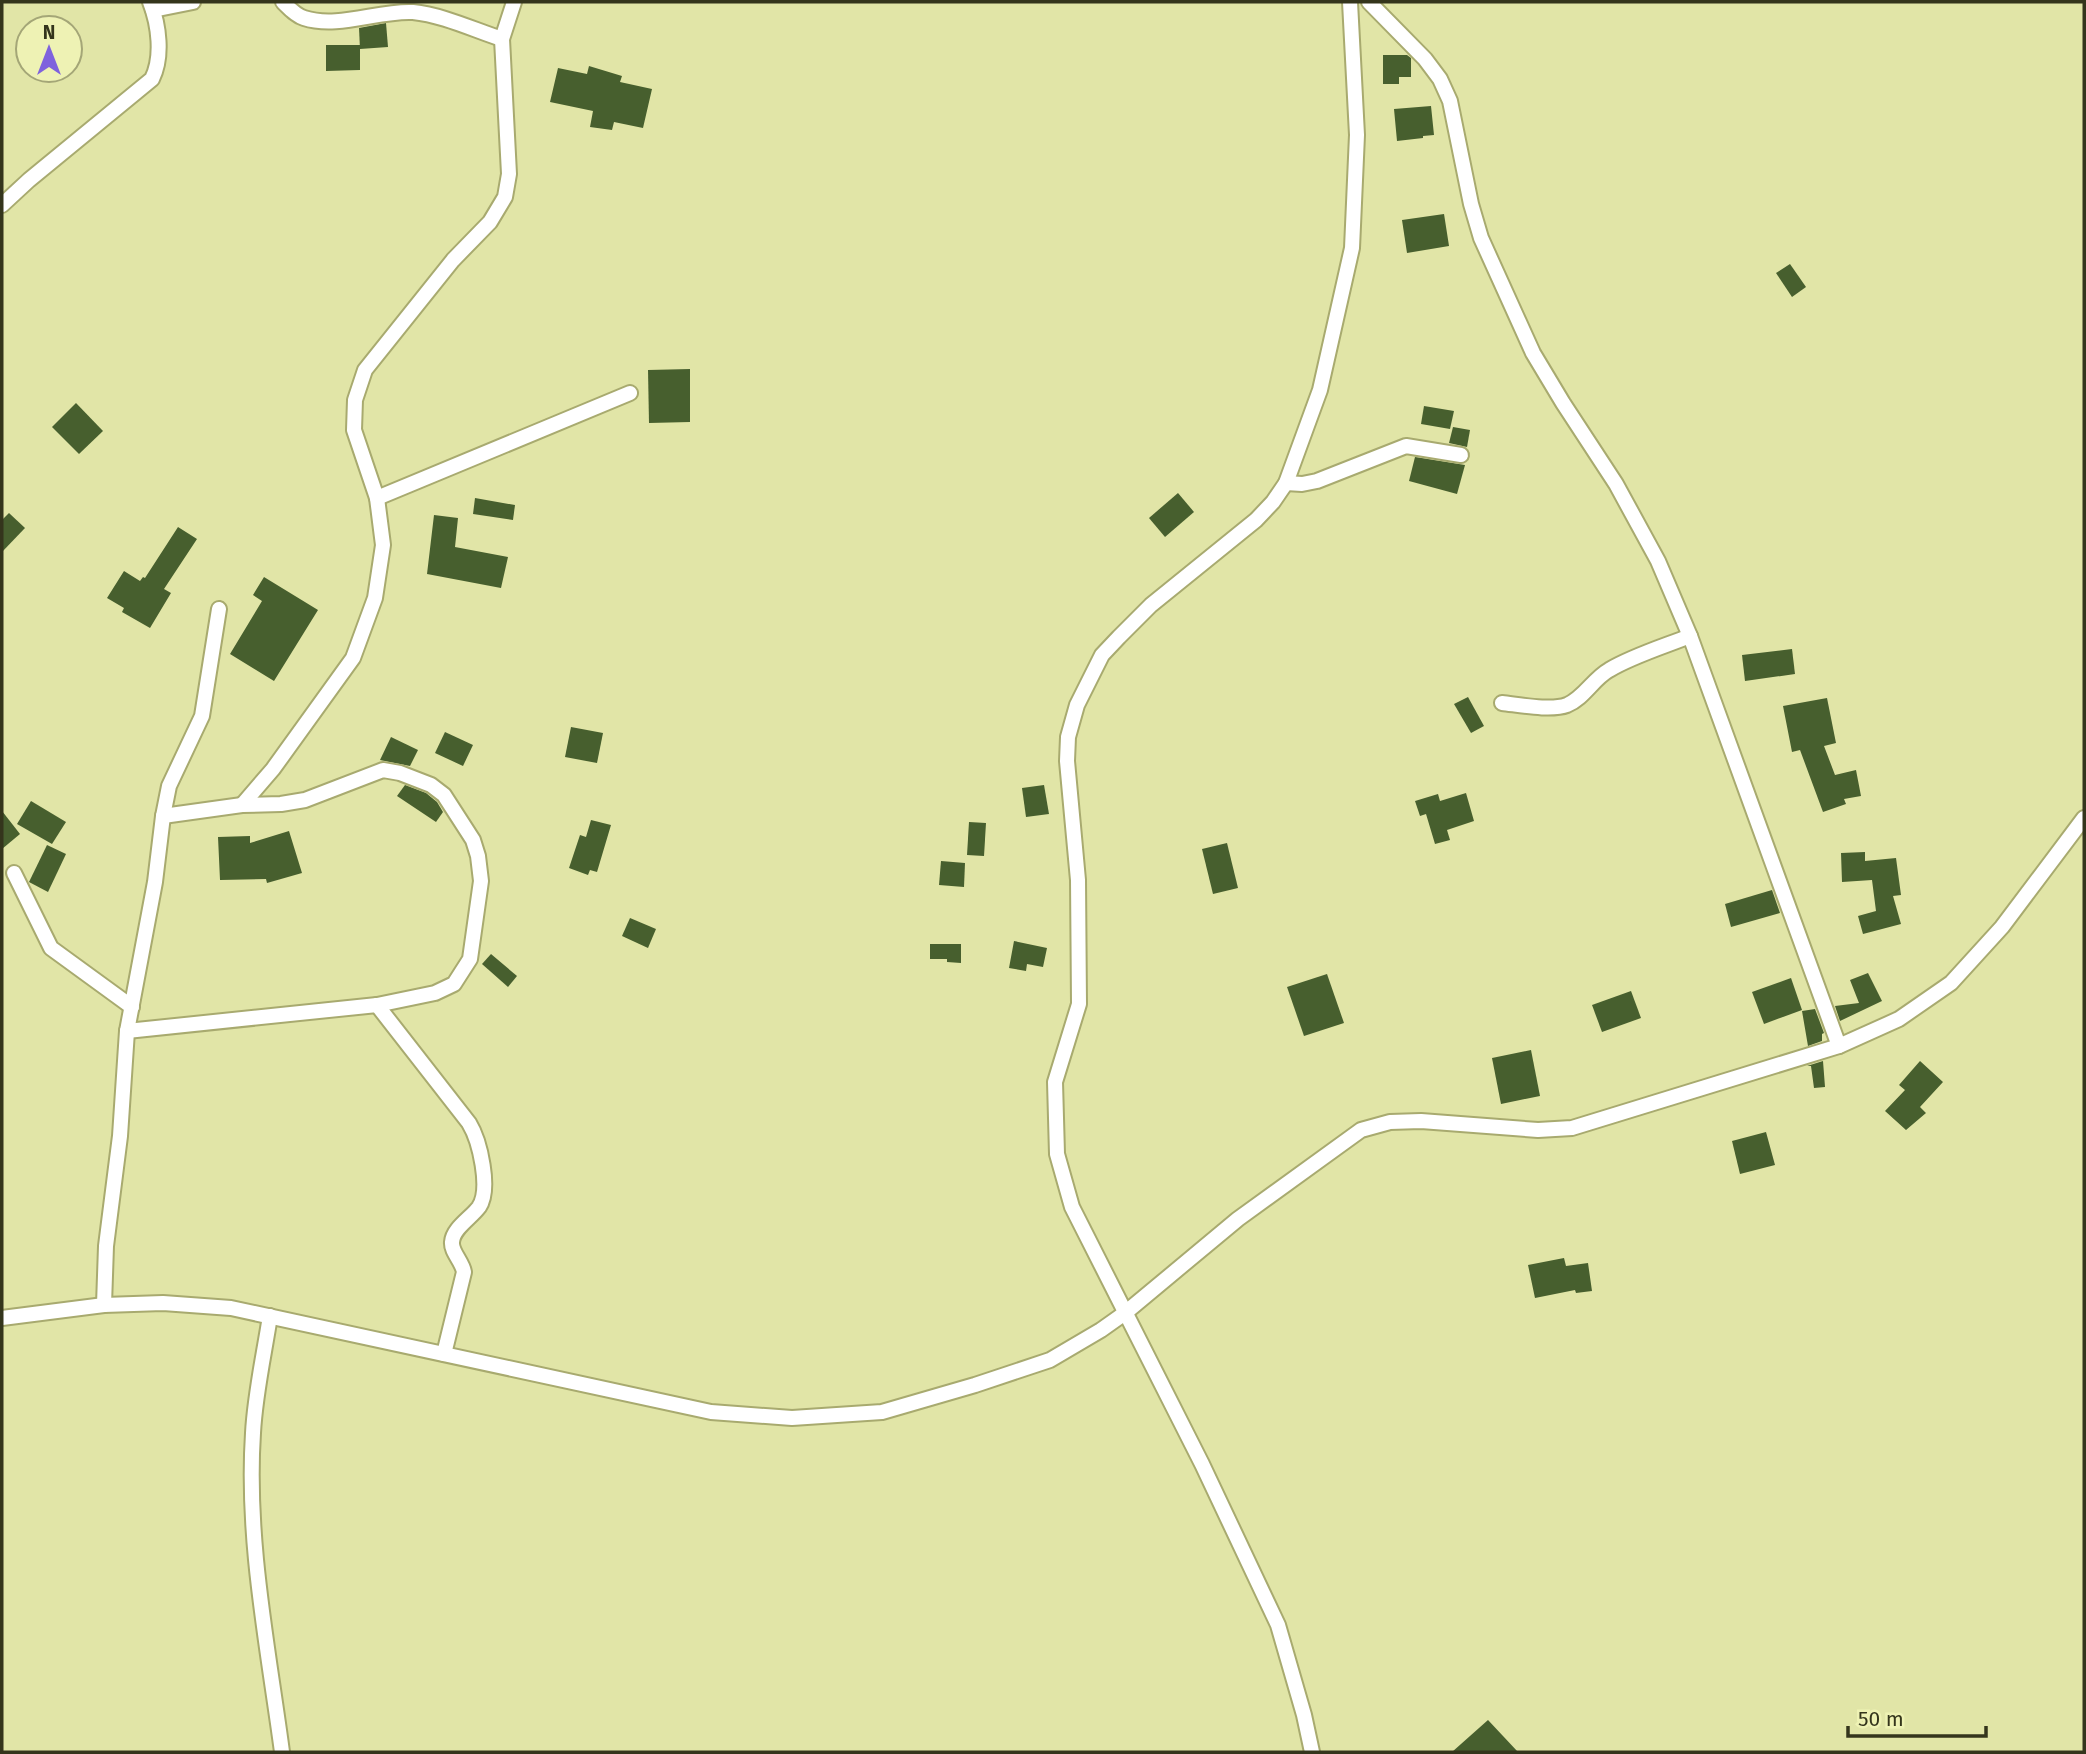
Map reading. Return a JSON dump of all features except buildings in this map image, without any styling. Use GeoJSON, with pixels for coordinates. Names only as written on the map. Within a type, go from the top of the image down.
{"type":"FeatureCollection","features":[{"type":"Feature","properties":{"kind":"street"},"geometry":{"type":"LineString","coordinates":[[2,205],[152,79],[158,68],[159,52],[152,6],[193,2]]}},
{"type":"Feature","properties":{"kind":"street"},"geometry":{"type":"LineString","coordinates":[[283,2],[294,13],[320,21],[414,12],[502,39]]}},
{"type":"Feature","properties":{"kind":"street"},"geometry":{"type":"LineString","coordinates":[[242,804],[273,769],[353,658],[374,598],[383,545],[377,498],[354,430],[355,400],[365,370],[453,260],[490,222],[505,197],[509,174],[502,39],[514,2]]}},
{"type":"Feature","properties":{"kind":"street"},"geometry":{"type":"LineString","coordinates":[[1312,1752],[1278,1625],[1202,1464],[1072,1207],[1057,1154],[1055,1082],[1079,1004],[1080,983],[1078,880],[1067,761],[1068,737],[1077,705],[1102,655],[1151,605],[1256,520],[1286,484],[1320,390],[1352,248],[1357,135],[1350,2]]}},
{"type":"Feature","properties":{"kind":"street"},"geometry":{"type":"LineString","coordinates":[[1369,2],[1425,59],[1440,79],[1450,102],[1471,204],[1481,238],[1533,353],[1616,484],[1658,561],[1690,636],[1839,1046]]}},
{"type":"Feature","properties":{"kind":"street"},"geometry":{"type":"LineString","coordinates":[[377,498],[630,393]]}},
{"type":"Feature","properties":{"kind":"street"},"geometry":{"type":"LineString","coordinates":[[1286,484],[1317,481],[1406,446],[1461,455]]}},
{"type":"Feature","properties":{"kind":"street"},"geometry":{"type":"LineString","coordinates":[[104,1305],[106,1246],[120,1136],[127,1031],[155,882],[169,786],[202,716],[219,609]]}},
{"type":"Feature","properties":{"kind":"street"},"geometry":{"type":"LineString","coordinates":[[1502,703],[1565,706],[1578,699],[1595,679],[1610,669],[1690,636]]}},
{"type":"Feature","properties":{"kind":"street"},"geometry":{"type":"LineString","coordinates":[[127,1031],[377,1005],[435,993],[454,984],[470,959],[481,881],[478,856],[473,840],[444,795],[431,785],[400,772],[383,770],[305,800],[281,804],[242,804],[163,816]]}},
{"type":"Feature","properties":{"kind":"street"},"geometry":{"type":"LineString","coordinates":[[2,1318],[104,1305],[163,1303],[231,1308],[710,1412],[792,1418],[882,1412],[1049,1360],[1101,1330],[1238,1219],[1362,1130],[1390,1122],[1421,1121],[1538,1130],[1572,1128],[1839,1046],[1899,1019],[1951,983],[2002,927],[2084,818]]}},
{"type":"Feature","properties":{"kind":"street"},"geometry":{"type":"LineString","coordinates":[[14,873],[51,947],[132,1007]]}},
{"type":"Feature","properties":{"kind":"street"},"geometry":{"type":"LineString","coordinates":[[377,1005],[469,1122],[478,1143],[484,1194],[480,1206],[452,1238],[452,1246],[463,1264],[464,1272],[444,1354]]}},
{"type":"Feature","properties":{"kind":"street"},"geometry":{"type":"LineString","coordinates":[[270,1316],[253,1431],[251,1472],[255,1556],[282,1752]]}}]}
